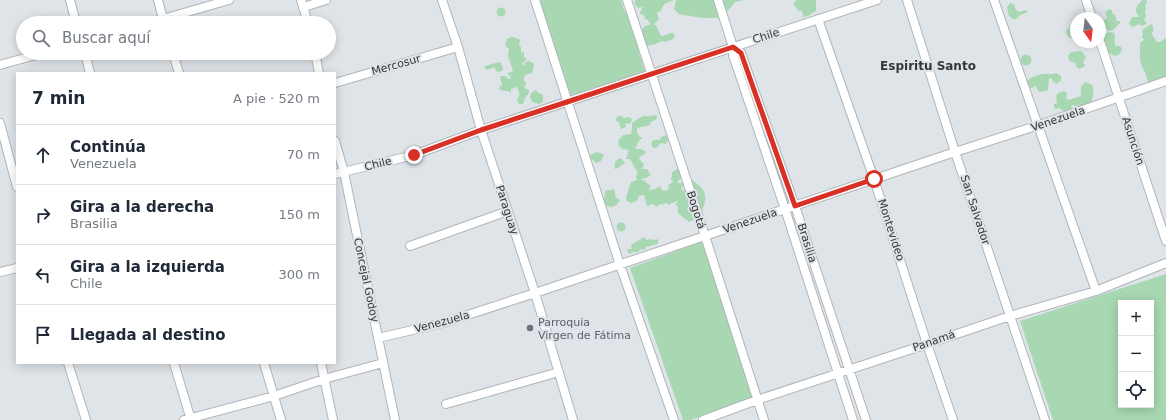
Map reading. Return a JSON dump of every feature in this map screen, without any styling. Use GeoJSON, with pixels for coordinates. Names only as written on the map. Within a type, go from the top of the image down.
{"type":"FeatureCollection","features":[{"type":"Feature","properties":{"kind":"street"},"geometry":{"type":"LineString","coordinates":[[70,0],[74,16]]}},
{"type":"Feature","properties":{"kind":"street"},"geometry":{"type":"LineString","coordinates":[[158,0],[163,16]]}},
{"type":"Feature","properties":{"kind":"street"},"geometry":{"type":"LineString","coordinates":[[179,16],[229,0]]}},
{"type":"Feature","properties":{"kind":"street"},"geometry":{"type":"LineString","coordinates":[[306,16],[303,4],[326,0]]}},
{"type":"Feature","properties":{"kind":"street","name":"Paraguay"},"geometry":{"type":"LineString","coordinates":[[442,0],[458,47],[481,130],[535,293],[573,420]]}},
{"type":"Feature","properties":{"kind":"street"},"geometry":{"type":"LineString","coordinates":[[535,0],[620,265],[674,420]]}},
{"type":"Feature","properties":{"kind":"street","name":"Bogotá"},"geometry":{"type":"LineString","coordinates":[[627,0],[764,420]]}},
{"type":"Feature","properties":{"kind":"street","name":"Brasilia"},"geometry":{"type":"LineString","coordinates":[[718,0],[733,47],[733,55],[785,209],[853,420]]}},
{"type":"Feature","properties":{"kind":"street","name":"Chile"},"geometry":{"type":"LineString","coordinates":[[336,174],[414,155],[481,130],[877,0]]}},
{"type":"Feature","properties":{"kind":"street","name":"San Salvador"},"geometry":{"type":"LineString","coordinates":[[907,0],[955,152],[1045,420]]}},
{"type":"Feature","properties":{"kind":"street"},"geometry":{"type":"LineString","coordinates":[[994,0],[1096,291]]}},
{"type":"Feature","properties":{"kind":"street"},"geometry":{"type":"LineString","coordinates":[[1086,0],[1090,12]]}},
{"type":"Feature","properties":{"kind":"street","name":"Montevideo"},"geometry":{"type":"LineString","coordinates":[[818,20],[874,179],[953,420]]}},
{"type":"Feature","properties":{"kind":"street","name":"Mercosur"},"geometry":{"type":"LineString","coordinates":[[336,83],[458,47]]}},
{"type":"Feature","properties":{"kind":"street","name":"Brasilia"},"geometry":{"type":"LineString","coordinates":[[733,47],[741,53],[751,80],[795,206],[866,420]]}},
{"type":"Feature","properties":{"kind":"street","name":"Asunción"},"geometry":{"type":"LineString","coordinates":[[1102,48],[1166,241]]}},
{"type":"Feature","properties":{"kind":"street"},"geometry":{"type":"LineString","coordinates":[[0,65],[18,60]]}},
{"type":"Feature","properties":{"kind":"street"},"geometry":{"type":"LineString","coordinates":[[87,60],[90,72]]}},
{"type":"Feature","properties":{"kind":"street"},"geometry":{"type":"LineString","coordinates":[[175,60],[179,72]]}},
{"type":"Feature","properties":{"kind":"street"},"geometry":{"type":"LineString","coordinates":[[316,60],[319,72]]}},
{"type":"Feature","properties":{"kind":"street"},"geometry":{"type":"LineString","coordinates":[[742,83],[751,80]]}},
{"type":"Feature","properties":{"kind":"street","name":"Venezuela"},"geometry":{"type":"LineString","coordinates":[[378,338],[443,323],[535,293],[1039,125],[1166,81]]}},
{"type":"Feature","properties":{"kind":"street"},"geometry":{"type":"LineString","coordinates":[[0,123],[16,182]]}},
{"type":"Feature","properties":{"kind":"street"},"geometry":{"type":"LineString","coordinates":[[757,127],[766,124]]}},
{"type":"Feature","properties":{"kind":"street","name":"Concejal Godoy"},"geometry":{"type":"LineString","coordinates":[[336,144],[344,172],[395,420]]}},
{"type":"Feature","properties":{"kind":"street"},"geometry":{"type":"LineString","coordinates":[[410,246],[508,211]]}},
{"type":"Feature","properties":{"kind":"street","name":"Panamá"},"geometry":{"type":"LineString","coordinates":[[703,420],[757,400],[1010,316],[1096,291],[1166,263]]}},
{"type":"Feature","properties":{"kind":"street"},"geometry":{"type":"LineString","coordinates":[[0,272],[16,268]]}},
{"type":"Feature","properties":{"kind":"street"},"geometry":{"type":"LineString","coordinates":[[810,288],[821,285]]}},
{"type":"Feature","properties":{"kind":"street"},"geometry":{"type":"LineString","coordinates":[[174,364],[189,419],[274,396],[324,379],[383,363]]}},
{"type":"Feature","properties":{"kind":"street"},"geometry":{"type":"LineString","coordinates":[[68,364],[86,420]]}},
{"type":"Feature","properties":{"kind":"street"},"geometry":{"type":"LineString","coordinates":[[264,364],[281,420]]}},
{"type":"Feature","properties":{"kind":"street"},"geometry":{"type":"LineString","coordinates":[[321,364],[333,420]]}},
{"type":"Feature","properties":{"kind":"street"},"geometry":{"type":"LineString","coordinates":[[446,404],[559,372]]}},
{"type":"Feature","properties":{"kind":"green space"},"geometry":{"type":"Polygon","coordinates":[[[538,0],[621,0],[625,12],[630,16],[629,19],[635,40],[638,44],[638,50],[645,71],[575,95],[570,95],[538,0]]]}},
{"type":"Feature","properties":{"kind":"green space"},"geometry":{"type":"Polygon","coordinates":[[[635,0],[675,0],[664,4],[661,11],[657,13],[659,19],[654,24],[662,36],[672,33],[675,37],[666,42],[662,41],[653,45],[643,46],[641,31],[645,26],[652,24],[645,19],[644,15],[640,14],[643,7],[638,8],[635,5],[635,0]]]}},
{"type":"Feature","properties":{"kind":"green space"},"geometry":{"type":"Polygon","coordinates":[[[676,0],[744,0],[735,2],[727,12],[721,16],[707,18],[679,14],[674,9],[676,0]]]}},
{"type":"Feature","properties":{"kind":"green space"},"geometry":{"type":"Polygon","coordinates":[[[797,0],[816,0],[816,11],[803,17],[802,11],[799,11],[793,4],[797,0]]]}},
{"type":"Feature","properties":{"kind":"green space"},"geometry":{"type":"Polygon","coordinates":[[[1143,0],[1146,0],[1147,2],[1145,5],[1146,16],[1144,20],[1146,24],[1142,26],[1138,24],[1132,27],[1129,23],[1132,17],[1139,17],[1136,12],[1136,8],[1143,0]]]}},
{"type":"Feature","properties":{"kind":"green space"},"geometry":{"type":"Polygon","coordinates":[[[1010,3],[1014,4],[1018,12],[1026,10],[1028,12],[1020,15],[1016,19],[1013,19],[1009,16],[1007,7],[1010,3]]]}},
{"type":"Feature","properties":{"kind":"green space"},"geometry":{"type":"Polygon","coordinates":[[[499,8],[503,8],[505,12],[503,16],[499,16],[497,14],[497,10],[499,8]]]}},
{"type":"Feature","properties":{"kind":"green space"},"geometry":{"type":"Polygon","coordinates":[[[1109,9],[1112,10],[1112,13],[1115,15],[1117,21],[1120,21],[1120,23],[1113,30],[1109,31],[1106,29],[1107,17],[1105,12],[1109,9]]]}},
{"type":"Feature","properties":{"kind":"green space"},"geometry":{"type":"Polygon","coordinates":[[[1151,24],[1153,26],[1153,32],[1151,33],[1157,42],[1160,42],[1166,38],[1166,76],[1162,78],[1159,84],[1149,84],[1140,61],[1140,43],[1144,40],[1142,38],[1142,30],[1151,24]]]}},
{"type":"Feature","properties":{"kind":"green space"},"geometry":{"type":"Polygon","coordinates":[[[1070,26],[1070,38],[1068,37],[1066,32],[1070,26]]]}},
{"type":"Feature","properties":{"kind":"green space"},"geometry":{"type":"Polygon","coordinates":[[[1106,33],[1114,33],[1116,46],[1120,46],[1122,49],[1120,54],[1115,56],[1107,52],[1106,33]]]}},
{"type":"Feature","properties":{"kind":"green space"},"geometry":{"type":"Polygon","coordinates":[[[512,37],[520,40],[519,46],[521,47],[521,52],[524,53],[524,57],[526,58],[526,60],[522,63],[523,65],[525,65],[524,63],[528,61],[534,65],[532,73],[525,75],[523,81],[526,83],[524,88],[529,90],[529,93],[524,99],[523,104],[518,103],[517,99],[519,93],[517,87],[511,89],[511,92],[500,90],[499,88],[502,85],[500,76],[505,76],[509,79],[511,78],[508,74],[506,74],[513,71],[508,56],[509,49],[505,45],[507,39],[512,37]]]}},
{"type":"Feature","properties":{"kind":"green space"},"geometry":{"type":"Polygon","coordinates":[[[1081,51],[1086,57],[1083,62],[1085,65],[1084,67],[1079,69],[1075,65],[1077,64],[1070,61],[1068,56],[1071,52],[1081,51]]]}},
{"type":"Feature","properties":{"kind":"green space"},"geometry":{"type":"Polygon","coordinates":[[[1024,55],[1028,55],[1030,56],[1030,64],[1024,65],[1021,62],[1021,58],[1024,55]]]}},
{"type":"Feature","properties":{"kind":"green space"},"geometry":{"type":"Polygon","coordinates":[[[499,62],[501,63],[503,69],[502,71],[497,72],[494,67],[487,70],[484,68],[485,66],[499,62]]]}},
{"type":"Feature","properties":{"kind":"green space"},"geometry":{"type":"Polygon","coordinates":[[[1056,73],[1061,76],[1061,81],[1058,82],[1058,84],[1053,82],[1051,78],[1049,79],[1048,90],[1042,92],[1038,91],[1036,86],[1028,88],[1026,81],[1040,74],[1056,73]]]}},
{"type":"Feature","properties":{"kind":"green space"},"geometry":{"type":"Polygon","coordinates":[[[1086,82],[1093,87],[1092,103],[1076,109],[1074,105],[1071,106],[1073,108],[1068,111],[1054,108],[1054,104],[1057,103],[1056,96],[1058,93],[1065,91],[1068,100],[1081,96],[1081,87],[1086,82]]]}},
{"type":"Feature","properties":{"kind":"green space"},"geometry":{"type":"Polygon","coordinates":[[[536,90],[538,93],[542,94],[543,97],[543,102],[539,104],[532,102],[530,97],[531,93],[536,90]]]}},
{"type":"Feature","properties":{"kind":"green space"},"geometry":{"type":"Polygon","coordinates":[[[620,116],[624,118],[629,117],[632,120],[630,124],[625,123],[626,127],[621,129],[619,122],[616,121],[617,117],[620,116]]]}},
{"type":"Feature","properties":{"kind":"green space"},"geometry":{"type":"Polygon","coordinates":[[[644,116],[657,116],[657,119],[651,122],[650,125],[637,128],[637,133],[642,138],[635,147],[636,149],[641,149],[646,152],[639,157],[644,164],[642,169],[647,169],[651,175],[640,179],[651,186],[649,189],[650,190],[660,186],[662,190],[666,191],[669,189],[668,185],[673,182],[671,180],[672,172],[678,169],[681,170],[682,178],[678,181],[678,183],[683,183],[684,185],[681,188],[683,191],[687,190],[691,179],[702,189],[705,194],[705,202],[702,210],[695,219],[689,222],[678,213],[678,207],[675,204],[678,202],[677,201],[668,205],[667,203],[664,205],[661,204],[656,207],[653,204],[647,206],[644,195],[639,196],[637,201],[631,203],[627,201],[626,197],[631,182],[637,180],[636,176],[638,173],[630,159],[626,159],[629,150],[622,149],[619,146],[618,141],[623,135],[631,134],[632,123],[644,116]]]}},
{"type":"Feature","properties":{"kind":"green space"},"geometry":{"type":"Polygon","coordinates":[[[666,135],[668,140],[666,144],[661,143],[656,148],[653,148],[651,144],[653,140],[660,140],[661,137],[666,135]]]}},
{"type":"Feature","properties":{"kind":"green space"},"geometry":{"type":"Polygon","coordinates":[[[596,152],[603,154],[604,156],[600,162],[596,163],[589,156],[596,152]]]}},
{"type":"Feature","properties":{"kind":"green space"},"geometry":{"type":"Polygon","coordinates":[[[620,158],[625,163],[614,169],[615,162],[620,158]]]}},
{"type":"Feature","properties":{"kind":"green space"},"geometry":{"type":"Polygon","coordinates":[[[614,189],[616,198],[620,201],[614,206],[609,207],[602,202],[603,198],[605,197],[605,191],[614,189]]]}},
{"type":"Feature","properties":{"kind":"green space"},"geometry":{"type":"Polygon","coordinates":[[[621,222],[626,227],[621,232],[616,227],[621,222]]]}},
{"type":"Feature","properties":{"kind":"green space"},"geometry":{"type":"Polygon","coordinates":[[[644,237],[646,240],[658,239],[658,244],[645,247],[646,249],[641,249],[638,252],[629,254],[627,251],[628,249],[632,249],[631,245],[644,237]]]}},
{"type":"Feature","properties":{"kind":"green space"},"geometry":{"type":"Polygon","coordinates":[[[704,241],[756,396],[691,420],[683,420],[630,268],[704,241]]]}},
{"type":"Feature","properties":{"kind":"green space"},"geometry":{"type":"Polygon","coordinates":[[[1166,274],[1166,420],[1053,420],[1020,321],[1166,274]]]}},
{"type":"Feature","properties":{"kind":"place","name":"Parroquia Virgen de Fátima"},"geometry":{"type":"Point","coordinates":[530,328]}},
{"type":"Feature","properties":{"kind":"district","name":"Espiritu Santo"},"geometry":{"type":"Point","coordinates":[928,66]}},
{"type":"Feature","properties":{"kind":"route"},"geometry":{"type":"LineString","coordinates":[[414,155],[481,130],[733,47],[741,53],[795,206],[874,179]]}}]}
